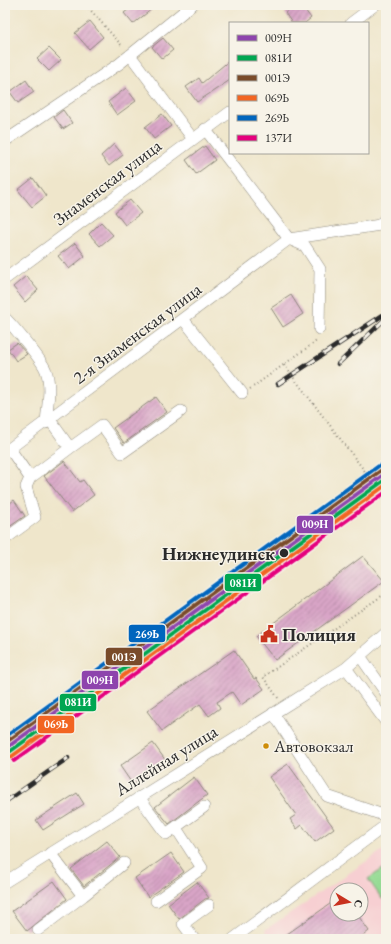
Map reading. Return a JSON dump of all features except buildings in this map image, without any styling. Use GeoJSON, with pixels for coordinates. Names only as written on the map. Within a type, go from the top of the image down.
{"type":"FeatureCollection","features":[{"type":"Feature","properties":{"kind":"street"},"geometry":{"type":"LineString","coordinates":[[5,141],[130,55],[192,5]]}},
{"type":"Feature","properties":{"kind":"street"},"geometry":{"type":"LineString","coordinates":[[353,22],[375,5]]}},
{"type":"Feature","properties":{"kind":"street"},"geometry":{"type":"LineString","coordinates":[[130,55],[193,139]]}},
{"type":"Feature","properties":{"kind":"street","name":"Знаменская улица"},"geometry":{"type":"LineString","coordinates":[[5,279],[205,129],[229,113]]}},
{"type":"Feature","properties":{"kind":"street"},"geometry":{"type":"LineString","coordinates":[[205,129],[289,239],[305,246],[320,269],[319,329]]}},
{"type":"Feature","properties":{"kind":"street"},"geometry":{"type":"LineString","coordinates":[[289,239],[380,225],[386,218]]}},
{"type":"Feature","properties":{"kind":"street","name":"2-я Знаменская улица"},"geometry":{"type":"LineString","coordinates":[[8,451],[289,239]]}},
{"type":"Feature","properties":{"kind":"street"},"geometry":{"type":"LineString","coordinates":[[5,318],[46,370],[49,385],[48,422],[70,448]]}},
{"type":"Feature","properties":{"kind":"street"},"geometry":{"type":"LineString","coordinates":[[183,319],[242,394]]}},
{"type":"Feature","properties":{"kind":"street"},"geometry":{"type":"LineString","coordinates":[[5,539],[35,517],[26,487],[30,478],[70,448],[102,425],[122,453],[181,411]]}},
{"type":"Feature","properties":{"kind":"street"},"geometry":{"type":"LineString","coordinates":[[8,451],[30,478]]}},
{"type":"Feature","properties":{"kind":"street","name":"Аллейная улица"},"geometry":{"type":"LineString","coordinates":[[5,882],[346,668],[386,633]]}},
{"type":"Feature","properties":{"kind":"street"},"geometry":{"type":"LineString","coordinates":[[360,656],[386,693]]}},
{"type":"Feature","properties":{"kind":"street"},"geometry":{"type":"LineString","coordinates":[[346,668],[386,722]]}},
{"type":"Feature","properties":{"kind":"street"},"geometry":{"type":"LineString","coordinates":[[273,713],[327,796],[386,816]]}},
{"type":"Feature","properties":{"kind":"street"},"geometry":{"type":"LineString","coordinates":[[139,797],[166,834],[204,807]]}},
{"type":"Feature","properties":{"kind":"street"},"geometry":{"type":"LineString","coordinates":[[232,939],[386,825]]}},
{"type":"Feature","properties":{"kind":"street"},"geometry":{"type":"LineString","coordinates":[[156,901],[202,868],[176,828]]}},
{"type":"Feature","properties":{"kind":"street"},"geometry":{"type":"LineString","coordinates":[[50,853],[83,896]]}},
{"type":"Feature","properties":{"kind":"street"},"geometry":{"type":"LineString","coordinates":[[38,930],[124,863]]}},
{"type":"Feature","properties":{"kind":"street"},"geometry":{"type":"LineString","coordinates":[[194,939],[183,924],[209,905]]}},
{"type":"Feature","properties":{"kind":"path"},"geometry":{"type":"LineString","coordinates":[[86,5],[130,55]]}},
{"type":"Feature","properties":{"kind":"path"},"geometry":{"type":"LineString","coordinates":[[254,386],[314,343]]}},
{"type":"Feature","properties":{"kind":"path"},"geometry":{"type":"LineString","coordinates":[[284,365],[386,499]]}},
{"type":"Feature","properties":{"kind":"path"},"geometry":{"type":"LineString","coordinates":[[284,706],[263,677],[386,593]]}},
{"type":"Feature","properties":{"kind":"shaded area"},"geometry":{"type":"Polygon","coordinates":[[[386,848],[386,939],[272,939],[265,930],[329,887],[329,922],[369,922],[369,882],[336,882],[386,848]]]}},
{"type":"Feature","properties":{"kind":"green space"},"geometry":{"type":"Polygon","coordinates":[[[386,867],[386,897],[382,899],[368,879],[386,867]]]}},
{"type":"Feature","properties":{"kind":"railway"},"geometry":{"type":"LineString","coordinates":[[278,384],[386,313]]}},
{"type":"Feature","properties":{"kind":"railway"},"geometry":{"type":"LineString","coordinates":[[338,364],[386,318]]}},
{"type":"Feature","properties":{"kind":"railway"},"geometry":{"type":"LineString","coordinates":[[5,802],[68,758]]}},
{"type":"Feature","properties":{"kind":"transit line","name":"269Ь"},"geometry":{"type":"LineString","coordinates":[[5,737],[380,465]]}},
{"type":"Feature","properties":{"kind":"transit line","name":"001Э"},"geometry":{"type":"LineString","coordinates":[[5,743],[383,469]]}},
{"type":"Feature","properties":{"kind":"transit line","name":"009Н"},"geometry":{"type":"LineString","coordinates":[[5,749],[386,473]]}},
{"type":"Feature","properties":{"kind":"transit line","name":"081И"},"geometry":{"type":"LineString","coordinates":[[8,753],[386,479]]}},
{"type":"Feature","properties":{"kind":"transit line","name":"069Ь"},"geometry":{"type":"LineString","coordinates":[[11,757],[386,485]]}},
{"type":"Feature","properties":{"kind":"transit line","name":"137И"},"geometry":{"type":"LineString","coordinates":[[14,761],[386,492]]}},
{"type":"Feature","properties":{"kind":"place","name":"Нижнеудинск"},"geometry":{"type":"Point","coordinates":[284,553]}},
{"type":"Feature","properties":{"kind":"place","name":"Полиция"},"geometry":{"type":"Point","coordinates":[269,634]}},
{"type":"Feature","properties":{"kind":"place","name":"Автовокзал"},"geometry":{"type":"Point","coordinates":[266,746]}}]}
